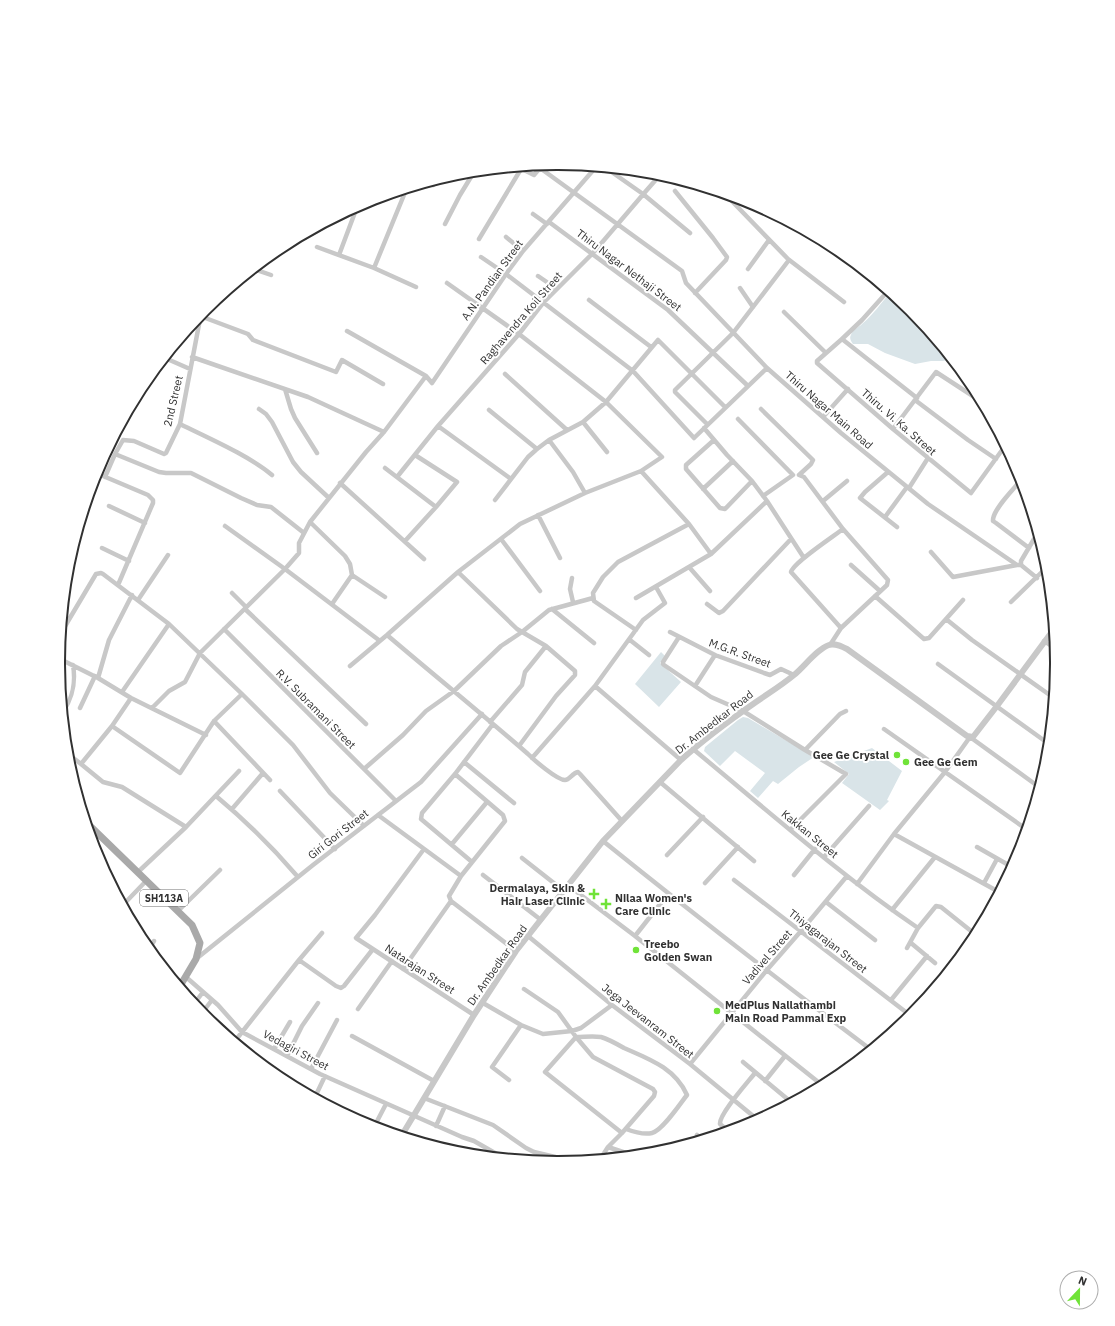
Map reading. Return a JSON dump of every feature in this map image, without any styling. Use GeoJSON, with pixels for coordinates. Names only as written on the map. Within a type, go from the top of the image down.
{"type":"FeatureCollection","features":[{"type":"Feature","properties":{"kind":"main road","name":"SH113A"},"geometry":{"type":"LineString","coordinates":[[94,830],[192,924],[200,943],[196,959],[182,982]]}},
{"type":"Feature","properties":{"kind":"street"},"geometry":{"type":"LineString","coordinates":[[528,172],[534,175],[538,171]]}},
{"type":"Feature","properties":{"kind":"street","name":"Thiru Nagar Main Road"},"geometry":{"type":"LineString","coordinates":[[544,171],[682,271],[686,283],[767,368],[888,472],[928,504],[1037,578]]}},
{"type":"Feature","properties":{"kind":"street","name":"A.N. Pandian Street"},"geometry":{"type":"LineString","coordinates":[[426,376],[432,383],[482,308],[523,251],[591,172]]}},
{"type":"Feature","properties":{"kind":"street"},"geometry":{"type":"LineString","coordinates":[[479,239],[517,173]]}},
{"type":"Feature","properties":{"kind":"street"},"geometry":{"type":"LineString","coordinates":[[615,174],[642,194],[690,233]]}},
{"type":"Feature","properties":{"kind":"street"},"geometry":{"type":"LineString","coordinates":[[445,224],[470,179]]}},
{"type":"Feature","properties":{"kind":"street","name":"Raghavendra Koil Street"},"geometry":{"type":"LineString","coordinates":[[397,477],[438,426],[519,334],[543,303],[593,253],[655,180]]}},
{"type":"Feature","properties":{"kind":"street"},"geometry":{"type":"LineString","coordinates":[[675,191],[727,257],[726,260],[695,293]]}},
{"type":"Feature","properties":{"kind":"street"},"geometry":{"type":"LineString","coordinates":[[374,268],[404,195]]}},
{"type":"Feature","properties":{"kind":"street"},"geometry":{"type":"LineString","coordinates":[[734,204],[789,260],[844,302]]}},
{"type":"Feature","properties":{"kind":"street","name":"Thiru Nagar Nethaji Street"},"geometry":{"type":"LineString","coordinates":[[533,214],[593,253],[668,310],[714,352],[748,386]]}},
{"type":"Feature","properties":{"kind":"street"},"geometry":{"type":"LineString","coordinates":[[339,254],[354,215]]}},
{"type":"Feature","properties":{"kind":"street"},"geometry":{"type":"LineString","coordinates":[[506,237],[523,251]]}},
{"type":"Feature","properties":{"kind":"street"},"geometry":{"type":"LineString","coordinates":[[748,269],[769,240]]}},
{"type":"Feature","properties":{"kind":"street"},"geometry":{"type":"LineString","coordinates":[[317,247],[374,268],[416,287]]}},
{"type":"Feature","properties":{"kind":"street"},"geometry":{"type":"LineString","coordinates":[[481,257],[506,274],[633,371],[694,438],[767,368]]}},
{"type":"Feature","properties":{"kind":"street"},"geometry":{"type":"LineString","coordinates":[[789,260],[733,333],[692,375],[675,390],[675,392],[705,426],[714,440],[752,481],[767,501],[790,539],[804,558]]}},
{"type":"Feature","properties":{"kind":"street"},"geometry":{"type":"LineString","coordinates":[[260,271],[271,275]]}},
{"type":"Feature","properties":{"kind":"street"},"geometry":{"type":"LineString","coordinates":[[538,276],[558,289]]}},
{"type":"Feature","properties":{"kind":"street"},"geometry":{"type":"LineString","coordinates":[[350,666],[458,572],[520,524],[641,470],[662,457],[606,402],[519,334],[448,283]]}},
{"type":"Feature","properties":{"kind":"street"},"geometry":{"type":"LineString","coordinates":[[740,288],[753,307]]}},
{"type":"Feature","properties":{"kind":"street"},"geometry":{"type":"LineString","coordinates":[[784,312],[826,353],[862,320],[884,295]]}},
{"type":"Feature","properties":{"kind":"street"},"geometry":{"type":"LineString","coordinates":[[589,300],[651,347]]}},
{"type":"Feature","properties":{"kind":"street"},"geometry":{"type":"LineString","coordinates":[[207,317],[248,334],[253,340],[336,372],[342,360],[383,384]]}},
{"type":"Feature","properties":{"kind":"street","name":"2nd Street"},"geometry":{"type":"LineString","coordinates":[[105,476],[123,440],[134,441],[164,454],[166,453],[180,424],[196,328]]}},
{"type":"Feature","properties":{"kind":"street"},"geometry":{"type":"LineString","coordinates":[[152,708],[169,691],[185,682],[200,653],[285,569],[299,553],[299,543],[310,522],[340,483],[384,432],[426,376],[347,331]]}},
{"type":"Feature","properties":{"kind":"street"},"geometry":{"type":"LineString","coordinates":[[842,339],[968,440],[996,459],[1002,451]]}},
{"type":"Feature","properties":{"kind":"street"},"geometry":{"type":"LineString","coordinates":[[495,500],[528,457],[537,449],[549,440],[583,422],[606,402],[658,340],[725,407]]}},
{"type":"Feature","properties":{"kind":"street","name":"Thiru. Vi. Ka. Street"},"geometry":{"type":"LineString","coordinates":[[826,353],[817,361],[817,363],[893,429],[971,493],[996,459]]}},
{"type":"Feature","properties":{"kind":"street"},"geometry":{"type":"LineString","coordinates":[[192,357],[308,397],[384,432]]}},
{"type":"Feature","properties":{"kind":"street"},"geometry":{"type":"LineString","coordinates":[[169,360],[190,369]]}},
{"type":"Feature","properties":{"kind":"street"},"geometry":{"type":"LineString","coordinates":[[893,429],[936,372],[969,393]]}},
{"type":"Feature","properties":{"kind":"street"},"geometry":{"type":"LineString","coordinates":[[505,374],[567,430]]}},
{"type":"Feature","properties":{"kind":"street"},"geometry":{"type":"LineString","coordinates":[[285,389],[295,418],[317,453]]}},
{"type":"Feature","properties":{"kind":"street"},"geometry":{"type":"LineString","coordinates":[[823,417],[848,389]]}},
{"type":"Feature","properties":{"kind":"street"},"geometry":{"type":"LineString","coordinates":[[259,409],[266,414],[272,422],[293,462],[301,472],[329,498]]}},
{"type":"Feature","properties":{"kind":"street"},"geometry":{"type":"LineString","coordinates":[[760,409],[813,460],[813,462],[799,474],[804,477],[843,529],[888,580],[887,585],[841,628],[830,645]]}},
{"type":"Feature","properties":{"kind":"street"},"geometry":{"type":"LineString","coordinates":[[488,410],[537,449]]}},
{"type":"Feature","properties":{"kind":"street"},"geometry":{"type":"LineString","coordinates":[[738,419],[793,475],[763,496]]}},
{"type":"Feature","properties":{"kind":"street"},"geometry":{"type":"LineString","coordinates":[[583,422],[607,452]]}},
{"type":"Feature","properties":{"kind":"street"},"geometry":{"type":"LineString","coordinates":[[180,424],[232,450],[272,475]]}},
{"type":"Feature","properties":{"kind":"street"},"geometry":{"type":"LineString","coordinates":[[438,426],[511,479]]}},
{"type":"Feature","properties":{"kind":"street"},"geometry":{"type":"LineString","coordinates":[[549,440],[573,472],[585,494]]}},
{"type":"Feature","properties":{"kind":"street"},"geometry":{"type":"LineString","coordinates":[[714,440],[686,465],[687,471],[720,508],[725,509],[752,481]]}},
{"type":"Feature","properties":{"kind":"street"},"geometry":{"type":"LineString","coordinates":[[115,454],[159,472],[191,473],[241,498],[256,504],[270,507],[304,533]]}},
{"type":"Feature","properties":{"kind":"street"},"geometry":{"type":"LineString","coordinates":[[405,541],[457,482],[415,455]]}},
{"type":"Feature","properties":{"kind":"street"},"geometry":{"type":"LineString","coordinates":[[885,517],[908,488],[928,458]]}},
{"type":"Feature","properties":{"kind":"street"},"geometry":{"type":"LineString","coordinates":[[703,489],[733,461]]}},
{"type":"Feature","properties":{"kind":"street"},"geometry":{"type":"LineString","coordinates":[[385,468],[436,507]]}},
{"type":"Feature","properties":{"kind":"street"},"geometry":{"type":"LineString","coordinates":[[641,470],[690,524],[711,554]]}},
{"type":"Feature","properties":{"kind":"street"},"geometry":{"type":"LineString","coordinates":[[888,472],[860,498],[897,526]]}},
{"type":"Feature","properties":{"kind":"street"},"geometry":{"type":"LineString","coordinates":[[102,475],[148,495],[153,500],[145,523],[118,585]]}},
{"type":"Feature","properties":{"kind":"street"},"geometry":{"type":"LineString","coordinates":[[822,501],[847,481]]}},
{"type":"Feature","properties":{"kind":"street"},"geometry":{"type":"LineString","coordinates":[[340,483],[424,559]]}},
{"type":"Feature","properties":{"kind":"street"},"geometry":{"type":"LineString","coordinates":[[1017,485],[998,508],[993,521],[1029,548]]}},
{"type":"Feature","properties":{"kind":"street"},"geometry":{"type":"LineString","coordinates":[[636,598],[711,554],[767,501]]}},
{"type":"Feature","properties":{"kind":"street"},"geometry":{"type":"LineString","coordinates":[[108,506],[145,523]]}},
{"type":"Feature","properties":{"kind":"street"},"geometry":{"type":"LineString","coordinates":[[538,515],[560,558]]}},
{"type":"Feature","properties":{"kind":"street"},"geometry":{"type":"LineString","coordinates":[[310,522],[345,556],[350,564],[352,575],[332,604]]}},
{"type":"Feature","properties":{"kind":"street"},"geometry":{"type":"LineString","coordinates":[[636,630],[594,600],[593,593],[603,577],[618,562],[690,524]]}},
{"type":"Feature","properties":{"kind":"street"},"geometry":{"type":"LineString","coordinates":[[225,526],[285,569],[380,641]]}},
{"type":"Feature","properties":{"kind":"street"},"geometry":{"type":"LineString","coordinates":[[841,628],[791,572],[791,570],[804,558],[843,529]]}},
{"type":"Feature","properties":{"kind":"street"},"geometry":{"type":"LineString","coordinates":[[501,539],[540,591]]}},
{"type":"Feature","properties":{"kind":"street"},"geometry":{"type":"LineString","coordinates":[[707,604],[719,613],[722,611],[790,539]]}},
{"type":"Feature","properties":{"kind":"street"},"geometry":{"type":"LineString","coordinates":[[931,552],[953,577],[1019,565],[1034,539]]}},
{"type":"Feature","properties":{"kind":"street"},"geometry":{"type":"LineString","coordinates":[[102,548],[129,561]]}},
{"type":"Feature","properties":{"kind":"street"},"geometry":{"type":"LineString","coordinates":[[138,600],[168,555]]}},
{"type":"Feature","properties":{"kind":"street"},"geometry":{"type":"LineString","coordinates":[[851,565],[880,591]]}},
{"type":"Feature","properties":{"kind":"street"},"geometry":{"type":"LineString","coordinates":[[689,567],[710,591]]}},
{"type":"Feature","properties":{"kind":"street"},"geometry":{"type":"LineString","coordinates":[[67,623],[96,574],[101,572],[168,624],[200,653],[293,745],[330,793],[364,826]]}},
{"type":"Feature","properties":{"kind":"street"},"geometry":{"type":"LineString","coordinates":[[458,572],[517,629],[546,646],[576,673],[556,696],[519,746]]}},
{"type":"Feature","properties":{"kind":"street"},"geometry":{"type":"LineString","coordinates":[[1011,602],[1042,573]]}},
{"type":"Feature","properties":{"kind":"street"},"geometry":{"type":"LineString","coordinates":[[352,575],[385,597]]}},
{"type":"Feature","properties":{"kind":"street"},"geometry":{"type":"LineString","coordinates":[[572,578],[570,589],[573,602]]}},
{"type":"Feature","properties":{"kind":"street"},"geometry":{"type":"LineString","coordinates":[[532,758],[595,686],[644,620],[664,603],[656,587]]}},
{"type":"Feature","properties":{"kind":"street"},"geometry":{"type":"LineString","coordinates":[[232,593],[366,724]]}},
{"type":"Feature","properties":{"kind":"street"},"geometry":{"type":"LineString","coordinates":[[80,708],[97,677],[109,640],[132,595]]}},
{"type":"Feature","properties":{"kind":"street"},"geometry":{"type":"LineString","coordinates":[[875,596],[924,639],[929,638],[963,600]]}},
{"type":"Feature","properties":{"kind":"street"},"geometry":{"type":"LineString","coordinates":[[364,769],[426,711],[454,691],[501,646],[522,632],[548,610],[573,602],[594,598]]}},
{"type":"Feature","properties":{"kind":"street"},"geometry":{"type":"LineString","coordinates":[[552,609],[594,643]]}},
{"type":"Feature","properties":{"kind":"street"},"geometry":{"type":"LineString","coordinates":[[946,619],[972,640],[1049,694]]}},
{"type":"Feature","properties":{"kind":"street"},"geometry":{"type":"LineString","coordinates":[[122,692],[168,624]]}},
{"type":"Feature","properties":{"kind":"street","name":"R.V. Subramani Street"},"geometry":{"type":"LineString","coordinates":[[224,629],[396,801]]}},
{"type":"Feature","properties":{"kind":"street","name":"M.G.R. Street"},"geometry":{"type":"LineString","coordinates":[[670,632],[715,655],[770,675],[781,669],[794,675]]}},
{"type":"Feature","properties":{"kind":"street"},"geometry":{"type":"LineString","coordinates":[[387,635],[482,714],[532,758],[558,778],[565,780],[574,773],[578,772],[622,821]]}},
{"type":"Feature","properties":{"kind":"street"},"geometry":{"type":"LineString","coordinates":[[857,884],[894,834],[946,772],[970,737],[973,737],[976,734],[998,706],[1049,635]]}},
{"type":"Feature","properties":{"kind":"street"},"geometry":{"type":"LineString","coordinates":[[679,637],[663,664],[711,697],[743,711],[846,774],[790,830]]}},
{"type":"Feature","properties":{"kind":"street"},"geometry":{"type":"LineString","coordinates":[[630,640],[649,655]]}},
{"type":"Feature","properties":{"kind":"street"},"geometry":{"type":"LineString","coordinates":[[1044,641],[1049,645]]}},
{"type":"Feature","properties":{"kind":"street"},"geometry":{"type":"LineString","coordinates":[[830,645],[837,645],[847,649],[1035,784]]}},
{"type":"Feature","properties":{"kind":"street","name":"Dr. Ambedkar Road"},"geometry":{"type":"LineString","coordinates":[[404,1131],[474,1015],[516,951],[603,841],[693,749],[794,675],[822,649],[830,645]]}},
{"type":"Feature","properties":{"kind":"street"},"geometry":{"type":"LineString","coordinates":[[472,862],[421,819],[422,814],[455,774],[522,685],[525,672],[546,646]]}},
{"type":"Feature","properties":{"kind":"street"},"geometry":{"type":"LineString","coordinates":[[695,686],[715,655]]}},
{"type":"Feature","properties":{"kind":"street"},"geometry":{"type":"LineString","coordinates":[[65,661],[97,677],[131,698],[206,735]]}},
{"type":"Feature","properties":{"kind":"street"},"geometry":{"type":"LineString","coordinates":[[938,664],[1044,740]]}},
{"type":"Feature","properties":{"kind":"street"},"geometry":{"type":"LineString","coordinates":[[67,704],[74,688],[75,681],[73,665]]}},
{"type":"Feature","properties":{"kind":"street"},"geometry":{"type":"LineString","coordinates":[[595,686],[681,760]]}},
{"type":"Feature","properties":{"kind":"street"},"geometry":{"type":"LineString","coordinates":[[112,726],[180,772],[214,721],[242,694]]}},
{"type":"Feature","properties":{"kind":"street"},"geometry":{"type":"LineString","coordinates":[[81,764],[112,726],[131,698]]}},
{"type":"Feature","properties":{"kind":"street"},"geometry":{"type":"LineString","coordinates":[[805,750],[840,714],[846,711]]}},
{"type":"Feature","properties":{"kind":"street","name":"Giri Gori Street"},"geometry":{"type":"LineString","coordinates":[[196,959],[298,877],[421,782],[482,714]]}},
{"type":"Feature","properties":{"kind":"street"},"geometry":{"type":"LineString","coordinates":[[214,721],[270,780]]}},
{"type":"Feature","properties":{"kind":"street"},"geometry":{"type":"LineString","coordinates":[[884,729],[1022,826]]}},
{"type":"Feature","properties":{"kind":"street","name":"Kakkan Street"},"geometry":{"type":"LineString","coordinates":[[693,749],[857,884],[918,928]]}},
{"type":"Feature","properties":{"kind":"street"},"geometry":{"type":"LineString","coordinates":[[74,758],[103,782],[122,787],[186,827]]}},
{"type":"Feature","properties":{"kind":"street"},"geometry":{"type":"LineString","coordinates":[[464,762],[514,803]]}},
{"type":"Feature","properties":{"kind":"street"},"geometry":{"type":"LineString","coordinates":[[138,872],[186,827],[239,771]]}},
{"type":"Feature","properties":{"kind":"street"},"geometry":{"type":"LineString","coordinates":[[232,809],[263,773]]}},
{"type":"Feature","properties":{"kind":"street"},"geometry":{"type":"LineString","coordinates":[[455,774],[503,815],[505,821],[461,876],[449,896],[451,901],[516,951]]}},
{"type":"Feature","properties":{"kind":"street"},"geometry":{"type":"LineString","coordinates":[[660,782],[703,817],[754,862]]}},
{"type":"Feature","properties":{"kind":"street"},"geometry":{"type":"LineString","coordinates":[[280,791],[335,849]]}},
{"type":"Feature","properties":{"kind":"street"},"geometry":{"type":"LineString","coordinates":[[216,796],[232,809],[280,856],[298,877]]}},
{"type":"Feature","properties":{"kind":"street"},"geometry":{"type":"LineString","coordinates":[[452,844],[487,802]]}},
{"type":"Feature","properties":{"kind":"street"},"geometry":{"type":"LineString","coordinates":[[824,857],[869,806]]}},
{"type":"Feature","properties":{"kind":"street"},"geometry":{"type":"LineString","coordinates":[[378,815],[461,876]]}},
{"type":"Feature","properties":{"kind":"street"},"geometry":{"type":"LineString","coordinates":[[667,855],[703,817]]}},
{"type":"Feature","properties":{"kind":"street"},"geometry":{"type":"LineString","coordinates":[[894,834],[995,889]]}},
{"type":"Feature","properties":{"kind":"street"},"geometry":{"type":"LineString","coordinates":[[603,841],[668,894],[866,1046]]}},
{"type":"Feature","properties":{"kind":"street"},"geometry":{"type":"LineString","coordinates":[[705,883],[738,847]]}},
{"type":"Feature","properties":{"kind":"street"},"geometry":{"type":"LineString","coordinates":[[977,847],[1007,864]]}},
{"type":"Feature","properties":{"kind":"street","name":"Natarajan Street"},"geometry":{"type":"LineString","coordinates":[[424,849],[356,938],[474,1015]]}},
{"type":"Feature","properties":{"kind":"street"},"geometry":{"type":"LineString","coordinates":[[794,875],[815,849]]}},
{"type":"Feature","properties":{"kind":"street"},"geometry":{"type":"LineString","coordinates":[[892,910],[935,857]]}},
{"type":"Feature","properties":{"kind":"street"},"geometry":{"type":"LineString","coordinates":[[522,858],[635,936],[817,1081]]}},
{"type":"Feature","properties":{"kind":"street"},"geometry":{"type":"LineString","coordinates":[[984,883],[997,859]]}},
{"type":"Feature","properties":{"kind":"street"},"geometry":{"type":"LineString","coordinates":[[178,911],[220,870]]}},
{"type":"Feature","properties":{"kind":"street"},"geometry":{"type":"LineString","coordinates":[[483,875],[541,920]]}},
{"type":"Feature","properties":{"kind":"street","name":"Vadivel Street"},"geometry":{"type":"LineString","coordinates":[[690,1064],[766,970],[847,876]]}},
{"type":"Feature","properties":{"kind":"street"},"geometry":{"type":"LineString","coordinates":[[127,901],[146,880]]}},
{"type":"Feature","properties":{"kind":"street","name":"Thiyagarajan Street"},"geometry":{"type":"LineString","coordinates":[[734,880],[905,1012]]}},
{"type":"Feature","properties":{"kind":"street"},"geometry":{"type":"LineString","coordinates":[[635,936],[668,894]]}},
{"type":"Feature","properties":{"kind":"street"},"geometry":{"type":"LineString","coordinates":[[403,969],[451,901]]}},
{"type":"Feature","properties":{"kind":"street"},"geometry":{"type":"LineString","coordinates":[[826,902],[875,940]]}},
{"type":"Feature","properties":{"kind":"street"},"geometry":{"type":"LineString","coordinates":[[907,948],[918,928],[934,908],[938,906],[971,931]]}},
{"type":"Feature","properties":{"kind":"street"},"geometry":{"type":"LineString","coordinates":[[238,1037],[322,933]]}},
{"type":"Feature","properties":{"kind":"street","name":"Jega Jeevanram Street"},"geometry":{"type":"LineString","coordinates":[[528,936],[612,1005],[690,1064],[752,1115]]}},
{"type":"Feature","properties":{"kind":"street"},"geometry":{"type":"LineString","coordinates":[[911,943],[935,962]]}},
{"type":"Feature","properties":{"kind":"street"},"geometry":{"type":"LineString","coordinates":[[299,960],[341,988],[373,949]]}},
{"type":"Feature","properties":{"kind":"street"},"geometry":{"type":"LineString","coordinates":[[891,1000],[927,956]]}},
{"type":"Feature","properties":{"kind":"street"},"geometry":{"type":"LineString","coordinates":[[358,1009],[392,961]]}},
{"type":"Feature","properties":{"kind":"street","name":"Vedagiri Street"},"geometry":{"type":"LineString","coordinates":[[186,977],[212,1000],[242,1032],[325,1076],[413,1116],[474,1141],[491,1151]]}},
{"type":"Feature","properties":{"kind":"street"},"geometry":{"type":"LineString","coordinates":[[524,989],[558,1012],[593,1057],[653,1089],[655,1092],[654,1096],[604,1153]]}},
{"type":"Feature","properties":{"kind":"street"},"geometry":{"type":"LineString","coordinates":[[198,999],[203,992]]}},
{"type":"Feature","properties":{"kind":"street"},"geometry":{"type":"LineString","coordinates":[[206,1008],[212,1000]]}},
{"type":"Feature","properties":{"kind":"street"},"geometry":{"type":"LineString","coordinates":[[287,1056],[302,1026],[318,1003]]}},
{"type":"Feature","properties":{"kind":"street"},"geometry":{"type":"LineString","coordinates":[[483,1003],[521,1025],[543,1034],[572,1031],[581,1028],[612,1005]]}},
{"type":"Feature","properties":{"kind":"street"},"geometry":{"type":"LineString","coordinates":[[311,1069],[337,1020]]}},
{"type":"Feature","properties":{"kind":"street"},"geometry":{"type":"LineString","coordinates":[[274,1049],[290,1022]]}},
{"type":"Feature","properties":{"kind":"street"},"geometry":{"type":"LineString","coordinates":[[509,1080],[492,1067],[521,1025]]}},
{"type":"Feature","properties":{"kind":"street"},"geometry":{"type":"LineString","coordinates":[[352,1036],[434,1081]]}},
{"type":"Feature","properties":{"kind":"street"},"geometry":{"type":"LineString","coordinates":[[576,1037],[601,1038],[638,1054],[664,1067],[683,1086],[687,1095],[663,1126],[652,1133],[636,1132],[626,1129]]}},
{"type":"Feature","properties":{"kind":"street"},"geometry":{"type":"LineString","coordinates":[[576,1037],[545,1072],[622,1134]]}},
{"type":"Feature","properties":{"kind":"street"},"geometry":{"type":"LineString","coordinates":[[765,1081],[786,1056]]}},
{"type":"Feature","properties":{"kind":"street"},"geometry":{"type":"LineString","coordinates":[[743,1062],[787,1099]]}},
{"type":"Feature","properties":{"kind":"street"},"geometry":{"type":"LineString","coordinates":[[723,1126],[720,1122],[734,1100],[756,1073]]}},
{"type":"Feature","properties":{"kind":"street"},"geometry":{"type":"LineString","coordinates":[[317,1093],[325,1076]]}},
{"type":"Feature","properties":{"kind":"street"},"geometry":{"type":"LineString","coordinates":[[424,1098],[493,1125],[526,1148],[534,1152],[548,1155]]}},
{"type":"Feature","properties":{"kind":"street"},"geometry":{"type":"LineString","coordinates":[[377,1121],[386,1104]]}},
{"type":"Feature","properties":{"kind":"street"},"geometry":{"type":"LineString","coordinates":[[436,1126],[445,1106]]}},
{"type":"Feature","properties":{"kind":"street"},"geometry":{"type":"LineString","coordinates":[[608,1147],[620,1151]]}},
{"type":"Feature","properties":{"kind":"shaded area"},"geometry":{"type":"Polygon","coordinates":[[[887,297],[928,338],[946,360],[915,364],[885,353],[868,344],[853,344],[850,337],[852,333],[870,317],[887,297]]]}},
{"type":"Feature","properties":{"kind":"shaded area"},"geometry":{"type":"Polygon","coordinates":[[[661,652],[665,656],[660,663],[681,682],[659,707],[635,684],[661,652]]]}},
{"type":"Feature","properties":{"kind":"shaded area"},"geometry":{"type":"Polygon","coordinates":[[[743,717],[748,718],[814,757],[778,784],[773,781],[758,798],[750,791],[765,773],[735,751],[720,766],[704,751],[705,747],[743,717]]]}},
{"type":"Feature","properties":{"kind":"shaded area"},"geometry":{"type":"Polygon","coordinates":[[[872,748],[902,771],[887,800],[889,801],[880,810],[842,783],[849,774],[834,762],[872,748]]]}},
{"type":"Feature","properties":{"kind":"place","name":"Gee Ge Crystal"},"geometry":{"type":"Point","coordinates":[897,755]}},
{"type":"Feature","properties":{"kind":"place","name":"Gee Ge Gem"},"geometry":{"type":"Point","coordinates":[906,762]}},
{"type":"Feature","properties":{"kind":"place","name":"Dermalaya, Skin & Hair Laser Clinic"},"geometry":{"type":"Point","coordinates":[594,894]}},
{"type":"Feature","properties":{"kind":"place","name":"Nilaa Women's Care Clinic"},"geometry":{"type":"Point","coordinates":[606,904]}},
{"type":"Feature","properties":{"kind":"place","name":"Treebo Golden Swan"},"geometry":{"type":"Point","coordinates":[636,950]}},
{"type":"Feature","properties":{"kind":"place","name":"MedPlus Nallathambi Main Road Pammal Exp"},"geometry":{"type":"Point","coordinates":[717,1011]}}]}
